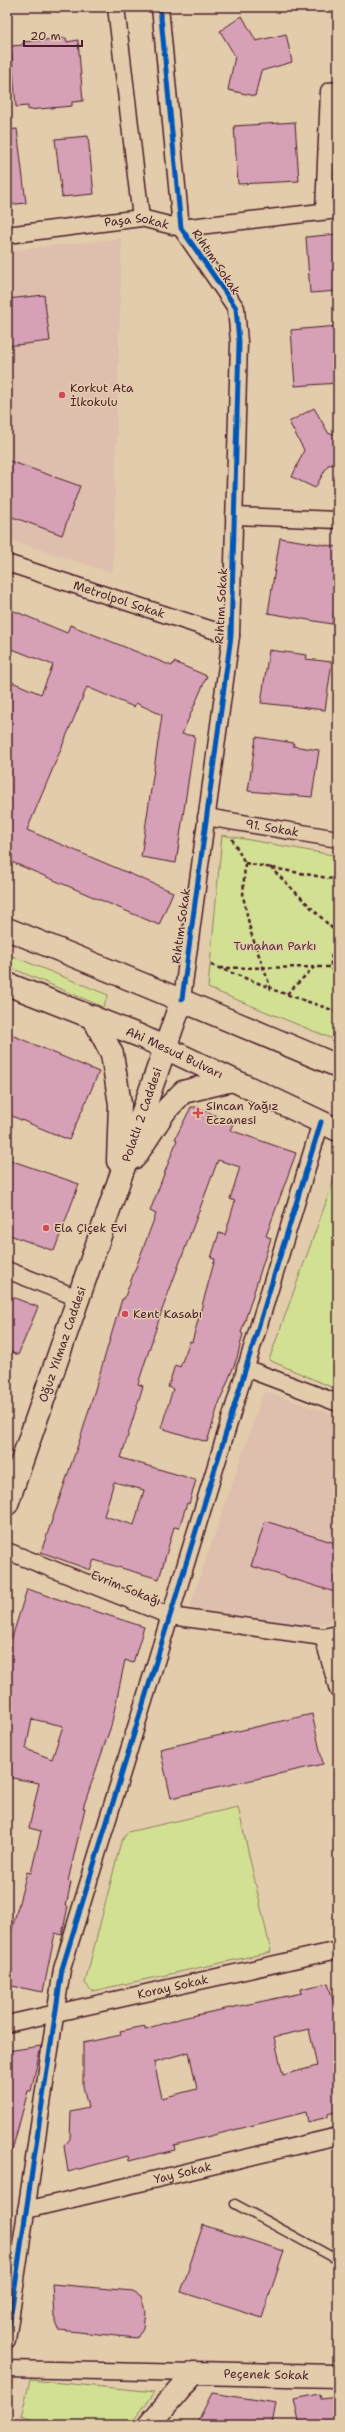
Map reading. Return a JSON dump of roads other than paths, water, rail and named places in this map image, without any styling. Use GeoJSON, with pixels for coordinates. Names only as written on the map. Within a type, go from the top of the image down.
{"type":"FeatureCollection","features":[{"type":"Feature","properties":{"kind":"main road"},"geometry":{"type":"LineString","coordinates":[[7,929],[182,999],[227,1020],[338,1066]]}},
{"type":"Feature","properties":{"kind":"main road","name":"Ahi Mesud Bulvarı"},"geometry":{"type":"LineString","coordinates":[[7,984],[93,1017],[164,1048],[330,1126]]}},
{"type":"Feature","properties":{"kind":"main road","name":"Polatlı 2 Caddesi"},"geometry":{"type":"LineString","coordinates":[[117,1184],[182,999]]}},
{"type":"Feature","properties":{"kind":"main road"},"geometry":{"type":"LineString","coordinates":[[93,1017],[112,1054],[120,1104],[117,1184]]}},
{"type":"Feature","properties":{"kind":"main road"},"geometry":{"type":"LineString","coordinates":[[117,1184],[165,1111],[183,1092],[232,1080]]}},
{"type":"Feature","properties":{"kind":"main road","name":"Oğuz Yılmaz Caddesi"},"geometry":{"type":"LineString","coordinates":[[7,1504],[117,1184]]}},
{"type":"Feature","properties":{"kind":"main road"},"geometry":{"type":"LineString","coordinates":[[149,2425],[194,2373]]}},
{"type":"Feature","properties":{"kind":"main road","name":"Peçenek Sokak"},"geometry":{"type":"LineString","coordinates":[[194,2373],[338,2376]]}},
{"type":"Feature","properties":{"kind":"street"},"geometry":{"type":"LineString","coordinates":[[116,7],[141,218]]}},
{"type":"Feature","properties":{"kind":"street"},"geometry":{"type":"LineString","coordinates":[[160,7],[181,228]]}},
{"type":"Feature","properties":{"kind":"street"},"geometry":{"type":"LineString","coordinates":[[331,210],[329,91],[338,90]]}},
{"type":"Feature","properties":{"kind":"street","name":"Paşa Sokak"},"geometry":{"type":"LineString","coordinates":[[7,235],[141,218],[181,228],[331,210]]}},
{"type":"Feature","properties":{"kind":"street","name":"Rıhtım Sokak"},"geometry":{"type":"LineString","coordinates":[[181,228],[236,308],[239,342],[231,636],[213,818],[182,999]]}},
{"type":"Feature","properties":{"kind":"street"},"geometry":{"type":"LineString","coordinates":[[234,516],[338,520]]}},
{"type":"Feature","properties":{"kind":"street","name":"Metrolpol Sokak"},"geometry":{"type":"LineString","coordinates":[[7,563],[231,636]]}},
{"type":"Feature","properties":{"kind":"street","name":"91. Sokak"},"geometry":{"type":"LineString","coordinates":[[213,818],[338,839]]}},
{"type":"Feature","properties":{"kind":"street"},"geometry":{"type":"LineString","coordinates":[[7,2340],[62,1969],[246,1368],[330,1126]]}},
{"type":"Feature","properties":{"kind":"street"},"geometry":{"type":"LineString","coordinates":[[7,1270],[78,1298]]}},
{"type":"Feature","properties":{"kind":"street"},"geometry":{"type":"LineString","coordinates":[[246,1368],[338,1403]]}},
{"type":"Feature","properties":{"kind":"street","name":"Evrim Sokağı"},"geometry":{"type":"LineString","coordinates":[[7,1551],[170,1616],[331,1636]]}},
{"type":"Feature","properties":{"kind":"street"},"geometry":{"type":"LineString","coordinates":[[331,1636],[338,1690]]}},
{"type":"Feature","properties":{"kind":"street","name":"Koray Sokak"},"geometry":{"type":"LineString","coordinates":[[7,2024],[338,1950]]}},
{"type":"Feature","properties":{"kind":"street","name":"Yay Sokak"},"geometry":{"type":"LineString","coordinates":[[26,2210],[338,2136]]}},
{"type":"Feature","properties":{"kind":"street"},"geometry":{"type":"LineString","coordinates":[[7,2368],[194,2373]]}},
{"type":"Feature","properties":{"kind":"lane"},"geometry":{"type":"LineString","coordinates":[[235,2204],[338,2260]]}},
{"type":"Feature","properties":{"kind":"place","name":"Korkut Ata İlkokulu"},"geometry":{"type":"Point","coordinates":[62,395]}},
{"type":"Feature","properties":{"kind":"place","name":"Sincan Yağız Eczanesi"},"geometry":{"type":"Point","coordinates":[198,1113]}},
{"type":"Feature","properties":{"kind":"place","name":"Ela Çiçek Evi"},"geometry":{"type":"Point","coordinates":[46,1228]}},
{"type":"Feature","properties":{"kind":"place","name":"Kent Kasabı"},"geometry":{"type":"Point","coordinates":[125,1314]}},
{"type":"Feature","properties":{"kind":"park label","name":"Tunahan Parkı"},"geometry":{"type":"Point","coordinates":[275,946]}}]}
